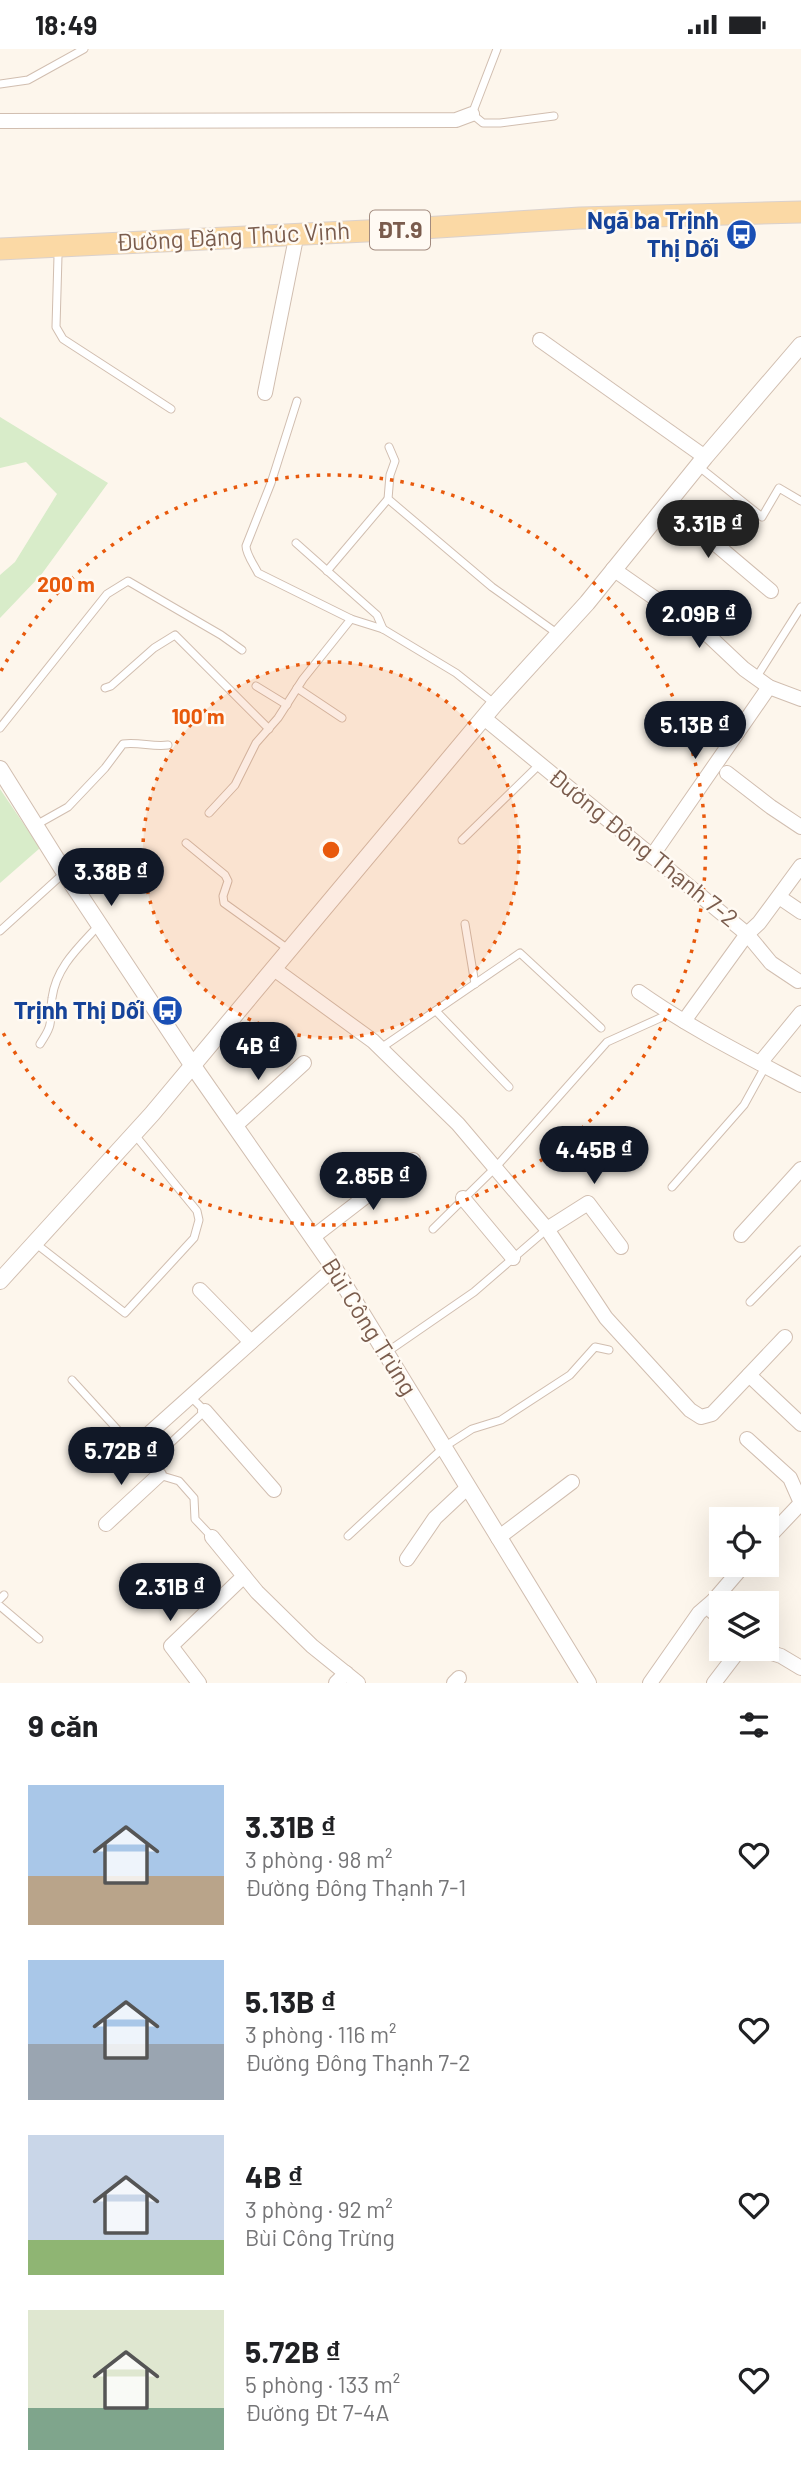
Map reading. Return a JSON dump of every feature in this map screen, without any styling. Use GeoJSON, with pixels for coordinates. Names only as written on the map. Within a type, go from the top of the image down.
{"type":"FeatureCollection","features":[{"type":"Feature","properties":{"kind":"main road","name":"Đường Đặng Thúc Vịnh"},"geometry":{"type":"LineString","coordinates":[[0,249],[420,229],[580,218],[801,212]]}},
{"type":"Feature","properties":{"kind":"main road","name":"Đường Đặng Thúc Vịnh"},"geometry":{"type":"LineString","coordinates":[[0,259],[652,227],[801,224]]}},
{"type":"Feature","properties":{"kind":"street"},"geometry":{"type":"LineString","coordinates":[[0,121],[456,120],[472,114]]}},
{"type":"Feature","properties":{"kind":"street"},"geometry":{"type":"LineString","coordinates":[[265,393],[295,243]]}},
{"type":"Feature","properties":{"kind":"street"},"geometry":{"type":"LineString","coordinates":[[540,340],[701,461]]}},
{"type":"Feature","properties":{"kind":"street"},"geometry":{"type":"LineString","coordinates":[[3,1271],[35,1243],[135,1135],[495,704],[558,634],[801,345]]}},
{"type":"Feature","properties":{"kind":"street"},"geometry":{"type":"LineString","coordinates":[[667,503],[771,591]]}},
{"type":"Feature","properties":{"kind":"street"},"geometry":{"type":"LineString","coordinates":[[613,569],[709,636],[768,687],[801,699]]}},
{"type":"Feature","properties":{"kind":"street"},"geometry":{"type":"LineString","coordinates":[[652,856],[768,687]]}},
{"type":"Feature","properties":{"kind":"street","name":"Đường Đông Thạnh 7-2"},"geometry":{"type":"LineString","coordinates":[[484,718],[747,934],[771,963],[798,981]]}},
{"type":"Feature","properties":{"kind":"street","name":"Bùi Công Trừng"},"geometry":{"type":"LineString","coordinates":[[0,769],[65,873],[193,1066],[334,1268],[588,1683]]}},
{"type":"Feature","properties":{"kind":"street"},"geometry":{"type":"LineString","coordinates":[[727,773],[801,827]]}},
{"type":"Feature","properties":{"kind":"street"},"geometry":{"type":"LineString","coordinates":[[684,1021],[747,934],[801,866]]}},
{"type":"Feature","properties":{"kind":"street"},"geometry":{"type":"LineString","coordinates":[[779,897],[801,912]]}},
{"type":"Feature","properties":{"kind":"street"},"geometry":{"type":"LineString","coordinates":[[274,969],[380,1049],[458,1124],[547,1229],[606,1318],[690,1410],[701,1417],[712,1414],[785,1337]]}},
{"type":"Feature","properties":{"kind":"street"},"geometry":{"type":"LineString","coordinates":[[639,992],[670,1014],[801,1085]]}},
{"type":"Feature","properties":{"kind":"street"},"geometry":{"type":"LineString","coordinates":[[763,1065],[801,1013]]}},
{"type":"Feature","properties":{"kind":"street"},"geometry":{"type":"LineString","coordinates":[[235,1126],[304,1063]]}},
{"type":"Feature","properties":{"kind":"street"},"geometry":{"type":"LineString","coordinates":[[313,1237],[413,1160]]}},
{"type":"Feature","properties":{"kind":"street"},"geometry":{"type":"LineString","coordinates":[[741,1235],[801,1169]]}},
{"type":"Feature","properties":{"kind":"street"},"geometry":{"type":"LineString","coordinates":[[463,1198],[513,1258]]}},
{"type":"Feature","properties":{"kind":"street"},"geometry":{"type":"LineString","coordinates":[[547,1229],[588,1203],[621,1247]]}},
{"type":"Feature","properties":{"kind":"street"},"geometry":{"type":"LineString","coordinates":[[134,1447],[334,1268]]}},
{"type":"Feature","properties":{"kind":"street"},"geometry":{"type":"LineString","coordinates":[[200,1290],[251,1342]]}},
{"type":"Feature","properties":{"kind":"street"},"geometry":{"type":"LineString","coordinates":[[749,1375],[801,1424]]}},
{"type":"Feature","properties":{"kind":"street"},"geometry":{"type":"LineString","coordinates":[[205,1411],[274,1490]]}},
{"type":"Feature","properties":{"kind":"street"},"geometry":{"type":"LineString","coordinates":[[747,1439],[790,1478],[801,1503],[779,1526]]}},
{"type":"Feature","properties":{"kind":"street"},"geometry":{"type":"LineString","coordinates":[[106,1524],[159,1475]]}},
{"type":"Feature","properties":{"kind":"street"},"geometry":{"type":"LineString","coordinates":[[498,1538],[572,1482]]}},
{"type":"Feature","properties":{"kind":"street"},"geometry":{"type":"LineString","coordinates":[[407,1559],[435,1518],[467,1488]]}},
{"type":"Feature","properties":{"kind":"street"},"geometry":{"type":"LineString","coordinates":[[212,1537],[257,1592],[341,1678],[358,1683]]}},
{"type":"Feature","properties":{"kind":"street"},"geometry":{"type":"LineString","coordinates":[[198,1683],[171,1646],[244,1576]]}},
{"type":"Feature","properties":{"kind":"street"},"geometry":{"type":"LineString","coordinates":[[722,1591],[734,1577]]}},
{"type":"Feature","properties":{"kind":"street"},"geometry":{"type":"LineString","coordinates":[[650,1683],[699,1613],[709,1604]]}},
{"type":"Feature","properties":{"kind":"street"},"geometry":{"type":"LineString","coordinates":[[779,1655],[801,1668]]}},
{"type":"Feature","properties":{"kind":"street"},"geometry":{"type":"LineString","coordinates":[[720,1681],[732,1661]]}},
{"type":"Feature","properties":{"kind":"lane"},"geometry":{"type":"LineString","coordinates":[[0,84],[28,80],[84,49]]}},
{"type":"Feature","properties":{"kind":"lane"},"geometry":{"type":"LineString","coordinates":[[497,49],[472,114],[483,123],[554,116]]}},
{"type":"Feature","properties":{"kind":"lane"},"geometry":{"type":"LineString","coordinates":[[58,256],[56,327],[63,339],[171,409]]}},
{"type":"Feature","properties":{"kind":"lane"},"geometry":{"type":"LineString","coordinates":[[297,401],[271,483],[246,546],[258,573],[351,619],[383,629],[456,673],[495,704]]}},
{"type":"Feature","properties":{"kind":"lane"},"geometry":{"type":"LineString","coordinates":[[327,571],[388,499],[390,475],[395,461],[389,447]]}},
{"type":"Feature","properties":{"kind":"lane"},"geometry":{"type":"LineString","coordinates":[[701,461],[762,517],[779,488],[801,501]]}},
{"type":"Feature","properties":{"kind":"lane"},"geometry":{"type":"LineString","coordinates":[[388,499],[492,587],[558,634]]}},
{"type":"Feature","properties":{"kind":"lane"},"geometry":{"type":"LineString","coordinates":[[296,543],[377,615],[383,629]]}},
{"type":"Feature","properties":{"kind":"lane"},"geometry":{"type":"LineString","coordinates":[[0,728],[107,594],[128,581],[242,650]]}},
{"type":"Feature","properties":{"kind":"lane"},"geometry":{"type":"LineString","coordinates":[[756,678],[801,607]]}},
{"type":"Feature","properties":{"kind":"lane"},"geometry":{"type":"LineString","coordinates":[[209,813],[235,785],[256,743],[351,619]]}},
{"type":"Feature","properties":{"kind":"lane"},"geometry":{"type":"LineString","coordinates":[[105,688],[111,687],[154,648],[175,635],[269,729]]}},
{"type":"Feature","properties":{"kind":"lane"},"geometry":{"type":"LineString","coordinates":[[257,686],[287,705]]}},
{"type":"Feature","properties":{"kind":"lane"},"geometry":{"type":"LineString","coordinates":[[298,688],[342,718]]}},
{"type":"Feature","properties":{"kind":"lane"},"geometry":{"type":"LineString","coordinates":[[35,825],[68,807],[105,768],[123,744],[137,742],[152,747],[168,745]]}},
{"type":"Feature","properties":{"kind":"lane"},"geometry":{"type":"LineString","coordinates":[[462,840],[540,764]]}},
{"type":"Feature","properties":{"kind":"lane"},"geometry":{"type":"LineString","coordinates":[[186,843],[225,875],[228,881],[223,896],[224,904],[289,950]]}},
{"type":"Feature","properties":{"kind":"lane"},"geometry":{"type":"LineString","coordinates":[[0,932],[65,873]]}},
{"type":"Feature","properties":{"kind":"lane"},"geometry":{"type":"LineString","coordinates":[[465,924],[475,984]]}},
{"type":"Feature","properties":{"kind":"lane"},"geometry":{"type":"LineString","coordinates":[[40,1044],[52,1027],[52,999],[57,978],[71,954],[100,925]]}},
{"type":"Feature","properties":{"kind":"lane"},"geometry":{"type":"LineString","coordinates":[[380,1049],[520,953],[600,1028]]}},
{"type":"Feature","properties":{"kind":"lane"},"geometry":{"type":"LineString","coordinates":[[436,1011],[509,1087]]}},
{"type":"Feature","properties":{"kind":"lane"},"geometry":{"type":"LineString","coordinates":[[433,1229],[495,1168],[607,1042],[670,1014]]}},
{"type":"Feature","properties":{"kind":"lane"},"geometry":{"type":"LineString","coordinates":[[672,1187],[744,1105],[763,1065]]}},
{"type":"Feature","properties":{"kind":"lane"},"geometry":{"type":"LineString","coordinates":[[35,1243],[125,1313],[194,1238],[199,1220],[197,1211],[135,1135]]}},
{"type":"Feature","properties":{"kind":"lane"},"geometry":{"type":"LineString","coordinates":[[386,1352],[474,1292],[547,1229]]}},
{"type":"Feature","properties":{"kind":"lane"},"geometry":{"type":"LineString","coordinates":[[750,1302],[801,1250]]}},
{"type":"Feature","properties":{"kind":"lane"},"geometry":{"type":"LineString","coordinates":[[348,1536],[444,1447],[472,1429],[501,1420],[570,1375],[595,1347],[609,1350]]}},
{"type":"Feature","properties":{"kind":"lane"},"geometry":{"type":"LineString","coordinates":[[72,1380],[159,1475],[179,1481],[194,1498],[195,1519],[212,1537]]}},
{"type":"Feature","properties":{"kind":"lane"},"geometry":{"type":"LineString","coordinates":[[149,1463],[205,1411],[191,1397]]}},
{"type":"Feature","properties":{"kind":"lane"},"geometry":{"type":"LineString","coordinates":[[0,1606],[39,1639]]}},
{"type":"Feature","properties":{"kind":"green space"},"geometry":{"type":"Polygon","coordinates":[[[0,417],[108,483],[41,575],[0,618],[0,575],[15,562],[57,494],[26,462],[0,468],[0,417]]]}},
{"type":"Feature","properties":{"kind":"green space"},"geometry":{"type":"Polygon","coordinates":[[[0,789],[40,848],[0,883],[0,789]]]}},
{"type":"Feature","properties":{"kind":"place","name":"Ngã ba Trịnh Thị Dối"},"geometry":{"type":"Point","coordinates":[742,235]}},
{"type":"Feature","properties":{"kind":"place","name":"Trịnh Thị Dối"},"geometry":{"type":"Point","coordinates":[168,1011]}}]}
